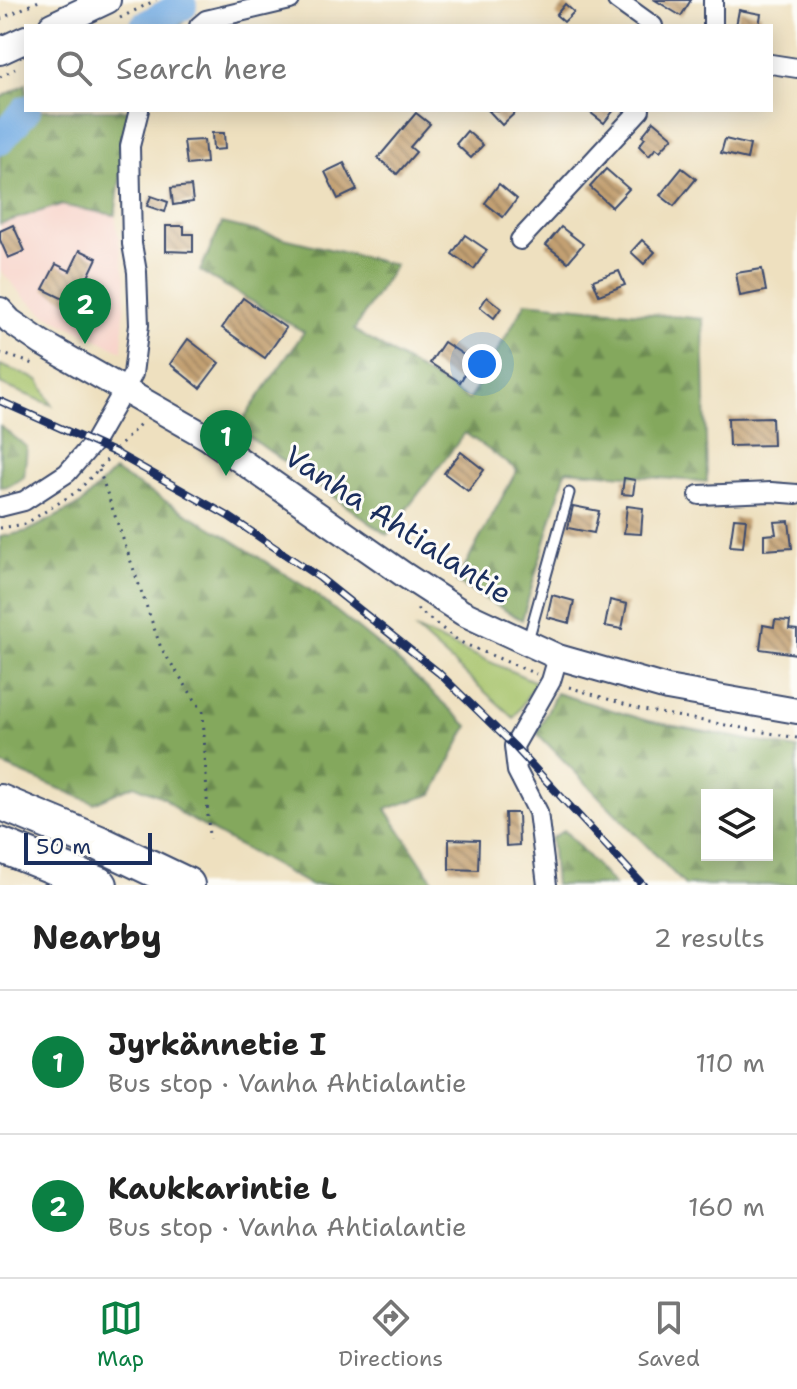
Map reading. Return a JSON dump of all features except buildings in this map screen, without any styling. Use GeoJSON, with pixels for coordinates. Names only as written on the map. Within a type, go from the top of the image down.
{"type":"FeatureCollection","features":[{"type":"Feature","properties":{"kind":"highway"},"geometry":{"type":"LineString","coordinates":[[0,802],[99,843],[187,885]]}},
{"type":"Feature","properties":{"kind":"highway"},"geometry":{"type":"LineString","coordinates":[[0,845],[100,885]]}},
{"type":"Feature","properties":{"kind":"main road"},"geometry":{"type":"LineString","coordinates":[[60,24],[112,10]]}},
{"type":"Feature","properties":{"kind":"main road"},"geometry":{"type":"LineString","coordinates":[[0,51],[24,40]]}},
{"type":"Feature","properties":{"kind":"street"},"geometry":{"type":"LineString","coordinates":[[201,24],[206,20],[290,0]]}},
{"type":"Feature","properties":{"kind":"street"},"geometry":{"type":"LineString","coordinates":[[617,0],[650,24]]}},
{"type":"Feature","properties":{"kind":"street"},"geometry":{"type":"LineString","coordinates":[[713,0],[713,24]]}},
{"type":"Feature","properties":{"kind":"street"},"geometry":{"type":"LineString","coordinates":[[773,64],[797,68]]}},
{"type":"Feature","properties":{"kind":"street"},"geometry":{"type":"LineString","coordinates":[[0,507],[24,501],[67,473],[94,442],[133,374],[139,325],[137,272],[132,244],[130,146],[138,112]]}},
{"type":"Feature","properties":{"kind":"street"},"geometry":{"type":"LineString","coordinates":[[520,240],[638,112]]}},
{"type":"Feature","properties":{"kind":"street","name":"Vanha Ahtialantie"},"geometry":{"type":"LineString","coordinates":[[0,310],[10,321],[42,343],[207,437],[463,613],[558,657],[667,688],[797,711]]}},
{"type":"Feature","properties":{"kind":"street"},"geometry":{"type":"LineString","coordinates":[[699,495],[797,494]]}},
{"type":"Feature","properties":{"kind":"street"},"geometry":{"type":"LineString","coordinates":[[547,885],[538,812],[517,771],[514,746],[551,681],[558,657]]}},
{"type":"Feature","properties":{"kind":"lane"},"geometry":{"type":"LineString","coordinates":[[528,643],[569,493]]}},
{"type":"Feature","properties":{"kind":"path"},"geometry":{"type":"LineString","coordinates":[[0,19],[41,0]]}},
{"type":"Feature","properties":{"kind":"path"},"geometry":{"type":"LineString","coordinates":[[112,10],[156,0]]}},
{"type":"Feature","properties":{"kind":"path"},"geometry":{"type":"LineString","coordinates":[[99,470],[161,648],[203,712],[209,839]]}},
{"type":"Feature","properties":{"kind":"shaded area"},"geometry":{"type":"Polygon","coordinates":[[[60,205],[115,215],[126,281],[122,351],[46,315],[24,297],[0,270],[0,224],[60,205]]]}},
{"type":"Feature","properties":{"kind":"green space"},"geometry":{"type":"Polygon","coordinates":[[[176,0],[188,16],[182,24],[133,24],[176,0]]]}},
{"type":"Feature","properties":{"kind":"green space"},"geometry":{"type":"Polygon","coordinates":[[[24,85],[24,112],[130,112],[115,215],[60,205],[0,224],[0,98],[24,85]]]}},
{"type":"Feature","properties":{"kind":"green space"},"geometry":{"type":"Polygon","coordinates":[[[222,223],[395,265],[354,330],[469,400],[526,302],[703,319],[707,482],[566,470],[522,620],[456,582],[517,470],[465,433],[387,535],[237,428],[304,332],[200,271],[222,223]]]}},
{"type":"Feature","properties":{"kind":"green space"},"geometry":{"type":"Polygon","coordinates":[[[0,365],[39,380],[52,405],[0,384],[0,365]]]}},
{"type":"Feature","properties":{"kind":"green space"},"geometry":{"type":"Polygon","coordinates":[[[0,426],[27,447],[24,477],[9,486],[0,487],[0,426]]]}},
{"type":"Feature","properties":{"kind":"green space"},"geometry":{"type":"Polygon","coordinates":[[[114,471],[310,590],[392,656],[468,726],[433,794],[386,809],[436,885],[310,885],[181,814],[165,798],[134,785],[94,803],[0,764],[0,537],[28,531],[81,504],[114,471]]]}},
{"type":"Feature","properties":{"kind":"green space"},"geometry":{"type":"Polygon","coordinates":[[[415,629],[536,682],[514,718],[415,629]]]}},
{"type":"Feature","properties":{"kind":"green space"},"geometry":{"type":"Polygon","coordinates":[[[556,693],[648,721],[797,749],[797,885],[685,885],[537,733],[556,693]]]}},
{"type":"Feature","properties":{"kind":"green space"},"geometry":{"type":"Polygon","coordinates":[[[564,830],[614,885],[555,885],[551,839],[564,830]]]}},
{"type":"Feature","properties":{"kind":"waterway"},"geometry":{"type":"LineString","coordinates":[[149,24],[182,6]]}},
{"type":"Feature","properties":{"kind":"waterway"},"geometry":{"type":"LineString","coordinates":[[0,140],[24,112]]}},
{"type":"Feature","properties":{"kind":"railway"},"geometry":{"type":"LineString","coordinates":[[0,401],[116,453],[228,516],[320,578],[439,673],[514,746],[643,885]]}},
{"type":"Feature","properties":{"kind":"place","name":"Kaukkarintie L"},"geometry":{"type":"Point","coordinates":[85,344]}},
{"type":"Feature","properties":{"kind":"place","name":"Jyrkännetie I"},"geometry":{"type":"Point","coordinates":[226,476]}}]}
